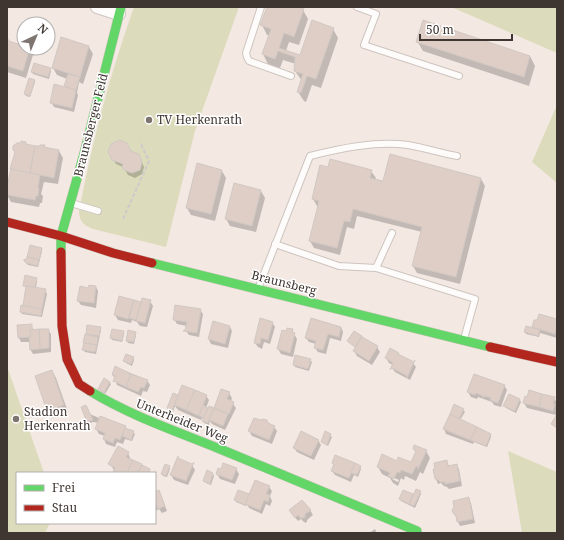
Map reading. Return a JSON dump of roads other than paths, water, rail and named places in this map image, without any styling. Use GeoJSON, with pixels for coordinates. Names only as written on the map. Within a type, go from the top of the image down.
{"type":"FeatureCollection","features":[{"type":"Feature","properties":{"kind":"street","name":"Braunsberger Feld"},"geometry":{"type":"LineString","coordinates":[[61,236],[85,150],[120,10],[97,7]]}},
{"type":"Feature","properties":{"kind":"street","name":"Braunsberg"},"geometry":{"type":"LineString","coordinates":[[7,222],[61,236],[113,252],[258,289],[557,362]]}},
{"type":"Feature","properties":{"kind":"street","name":"Unterheider Weg"},"geometry":{"type":"LineString","coordinates":[[61,236],[62,326],[67,359],[79,384],[114,405],[168,429],[220,449],[417,531],[417,533]]}},
{"type":"Feature","properties":{"kind":"lane"},"geometry":{"type":"LineString","coordinates":[[261,7],[246,53],[247,57],[249,61],[291,76]]}},
{"type":"Feature","properties":{"kind":"lane"},"geometry":{"type":"LineString","coordinates":[[357,7],[376,14],[364,45],[459,76]]}},
{"type":"Feature","properties":{"kind":"lane"},"geometry":{"type":"LineString","coordinates":[[258,289],[274,244],[310,156],[348,147],[384,144],[408,146],[457,156]]}},
{"type":"Feature","properties":{"kind":"lane"},"geometry":{"type":"LineString","coordinates":[[70,203],[98,211]]}},
{"type":"Feature","properties":{"kind":"lane"},"geometry":{"type":"LineString","coordinates":[[376,268],[392,233]]}},
{"type":"Feature","properties":{"kind":"lane"},"geometry":{"type":"LineString","coordinates":[[274,244],[339,266],[376,268],[475,299],[464,340]]}},
{"type":"Feature","properties":{"kind":"place","name":"TV Herkenrath"},"geometry":{"type":"Point","coordinates":[149,120]}},
{"type":"Feature","properties":{"kind":"place","name":"Stadion Herkenrath"},"geometry":{"type":"Point","coordinates":[16,419]}}]}
